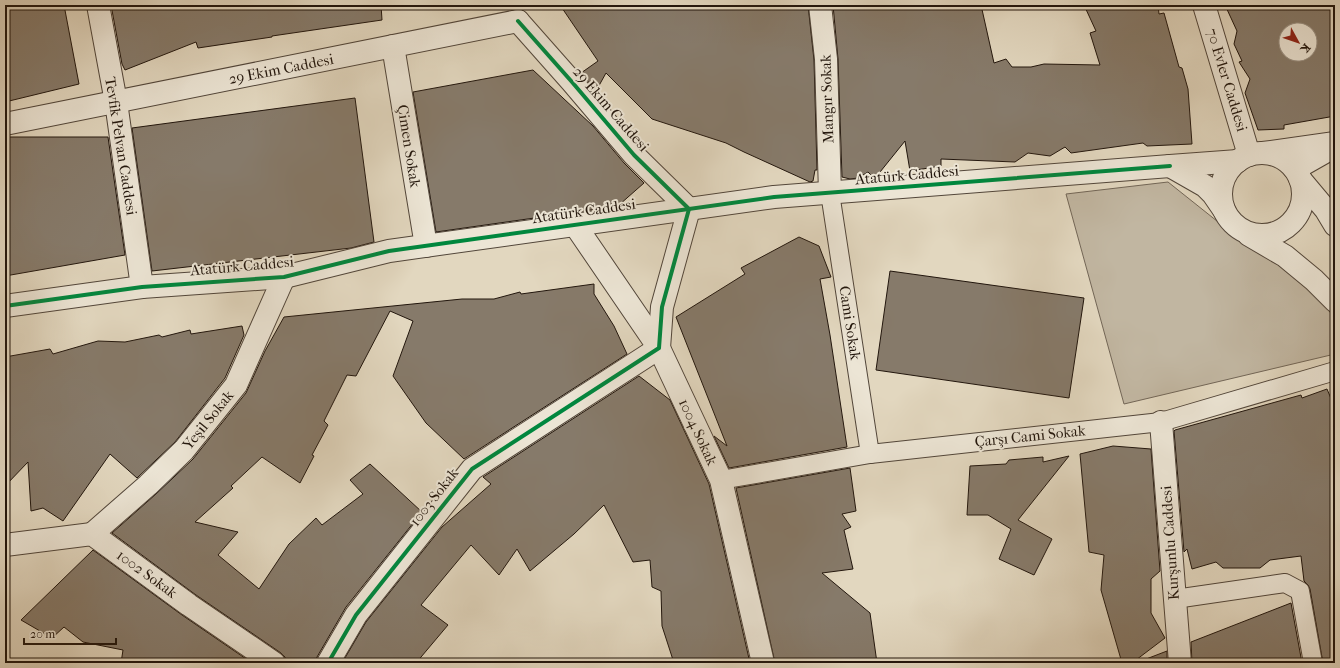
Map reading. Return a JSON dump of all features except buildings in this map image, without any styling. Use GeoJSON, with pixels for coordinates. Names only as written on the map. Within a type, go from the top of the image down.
{"type":"FeatureCollection","features":[{"type":"Feature","properties":{"kind":"street","name":"Tevfik Pelvan Caddesi"},"geometry":{"type":"LineString","coordinates":[[98,5],[116,102],[142,286]]}},
{"type":"Feature","properties":{"kind":"street","name":"Mangır Sokak"},"geometry":{"type":"LineString","coordinates":[[820,5],[826,59],[830,193]]}},
{"type":"Feature","properties":{"kind":"street","name":"70 Evler Caddesi"},"geometry":{"type":"LineString","coordinates":[[1204,5],[1250,156]]}},
{"type":"Feature","properties":{"kind":"street","name":"29 Ekim Caddesi"},"geometry":{"type":"LineString","coordinates":[[5,124],[393,46],[517,13],[572,82],[634,155],[689,209]]}},
{"type":"Feature","properties":{"kind":"street","name":"Çimen Sokak"},"geometry":{"type":"LineString","coordinates":[[393,46],[426,246]]}},
{"type":"Feature","properties":{"kind":"street","name":"Atatürk Caddesi"},"geometry":{"type":"LineString","coordinates":[[5,306],[142,286],[284,277],[389,251],[774,197],[1170,166],[1250,156],[1335,142]]}},
{"type":"Feature","properties":{"kind":"street"},"geometry":{"type":"LineString","coordinates":[[1298,174],[1318,156],[1335,147]]}},
{"type":"Feature","properties":{"kind":"street"},"geometry":{"type":"LineString","coordinates":[[1224,210],[1221,197],[1222,183],[1228,171],[1250,156],[1276,156],[1288,162],[1326,210],[1335,225]]}},
{"type":"Feature","properties":{"kind":"street"},"geometry":{"type":"LineString","coordinates":[[1170,166],[1205,186],[1213,194],[1231,222],[1241,230],[1284,256],[1314,280],[1335,301]]}},
{"type":"Feature","properties":{"kind":"street"},"geometry":{"type":"LineString","coordinates":[[1241,230],[1254,235],[1268,236],[1281,231],[1292,223],[1300,212],[1304,198],[1303,185],[1298,174]]}},
{"type":"Feature","properties":{"kind":"street"},"geometry":{"type":"LineString","coordinates":[[659,348],[662,307],[689,209]]}},
{"type":"Feature","properties":{"kind":"street","name":"1004 Sokak"},"geometry":{"type":"LineString","coordinates":[[575,225],[659,348],[721,480],[763,663]]}},
{"type":"Feature","properties":{"kind":"street","name":"Yeşil Sokak"},"geometry":{"type":"LineString","coordinates":[[92,534],[148,485],[184,450],[236,385],[284,277]]}},
{"type":"Feature","properties":{"kind":"street","name":"1003 Sokak"},"geometry":{"type":"LineString","coordinates":[[328,663],[356,615],[472,469],[659,348]]}},
{"type":"Feature","properties":{"kind":"street","name":"Kurşunlu Caddesi"},"geometry":{"type":"LineString","coordinates":[[1161,422],[1180,663]]}},
{"type":"Feature","properties":{"kind":"street"},"geometry":{"type":"LineString","coordinates":[[5,545],[92,534]]}},
{"type":"Feature","properties":{"kind":"street","name":"1002 Sokak"},"geometry":{"type":"LineString","coordinates":[[92,534],[189,605],[274,663]]}},
{"type":"Feature","properties":{"kind":"lane","name":"Cami Sokak"},"geometry":{"type":"LineString","coordinates":[[830,193],[870,454]]}},
{"type":"Feature","properties":{"kind":"lane","name":"Çarşı Cami Sokak"},"geometry":{"type":"LineString","coordinates":[[721,480],[870,454],[1161,422],[1335,371]]}},
{"type":"Feature","properties":{"kind":"lane"},"geometry":{"type":"LineString","coordinates":[[1175,599],[1284,583],[1300,591],[1313,663]]}},
{"type":"Feature","properties":{"kind":"shaded area"},"geometry":{"type":"Polygon","coordinates":[[[1168,182],[1232,233],[1274,260],[1316,296],[1335,318],[1335,354],[1124,404],[1066,194],[1168,182]]]}},
{"type":"Feature","properties":{"kind":"cycle path"},"geometry":{"type":"LineString","coordinates":[[328,663],[356,615],[472,469],[659,348],[662,307],[689,209],[634,155],[518,21]]}},
{"type":"Feature","properties":{"kind":"cycle path"},"geometry":{"type":"LineString","coordinates":[[5,306],[142,287],[284,277],[389,251],[774,197],[1170,166]]}}]}
